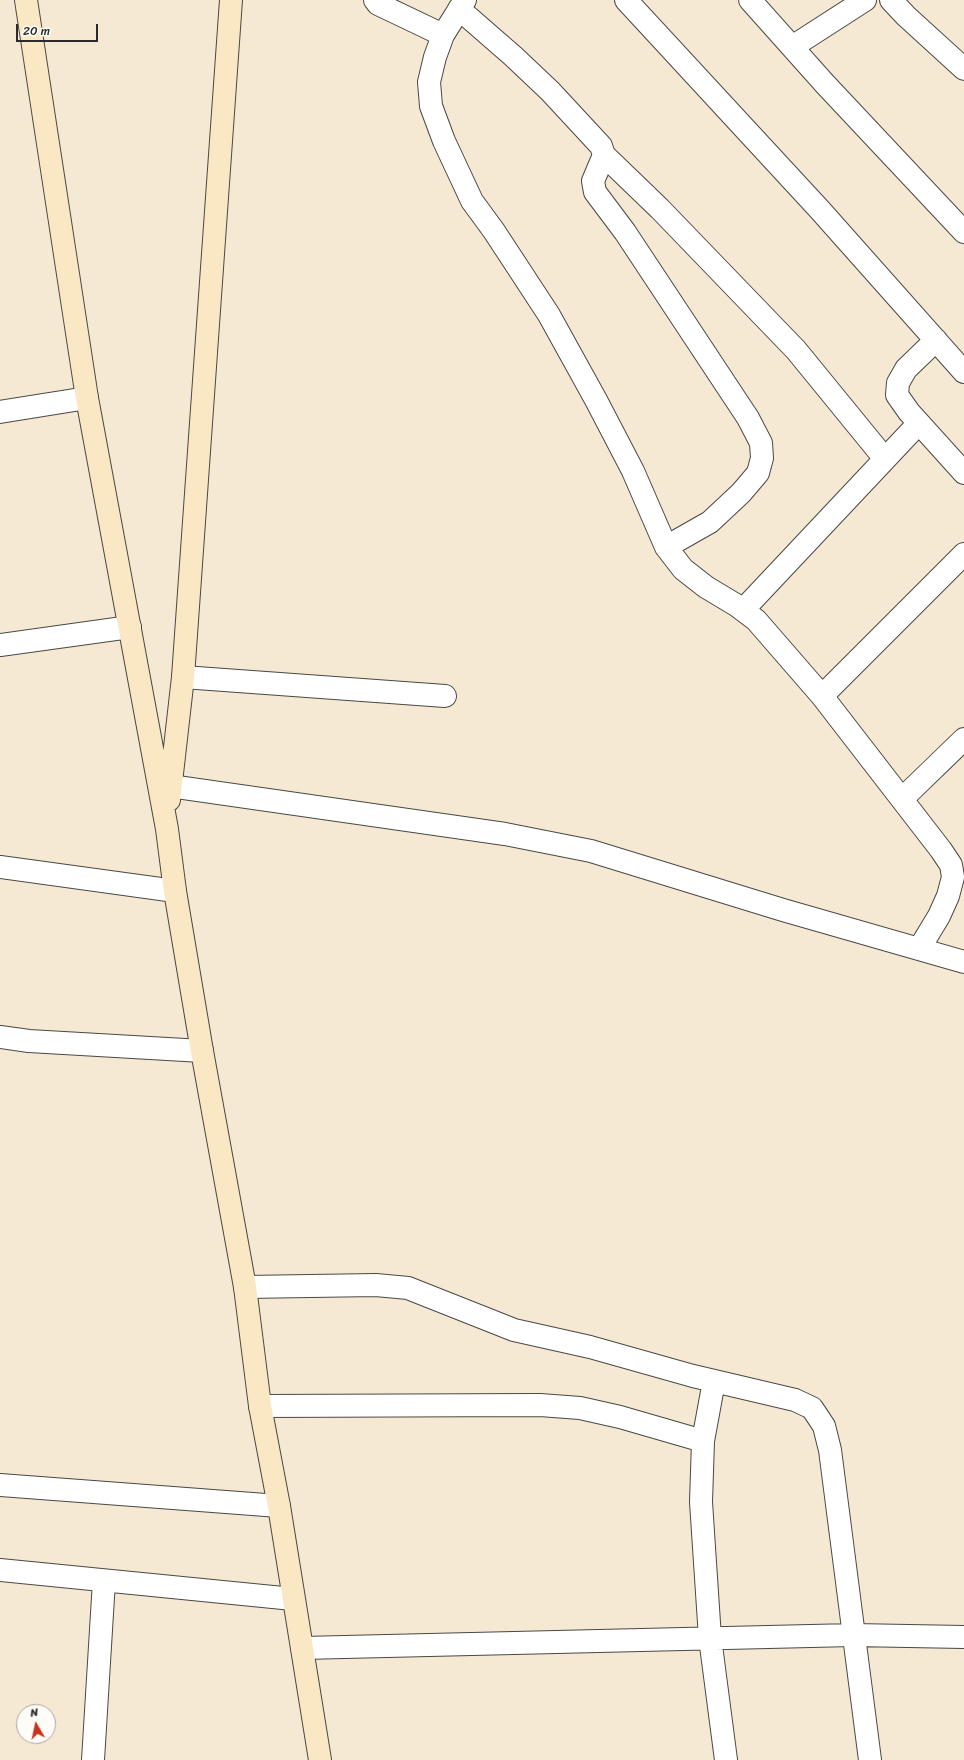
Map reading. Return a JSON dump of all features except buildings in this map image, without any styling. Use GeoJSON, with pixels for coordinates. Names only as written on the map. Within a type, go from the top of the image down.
{"type":"FeatureCollection","features":[{"type":"Feature","properties":{"kind":"street"},"geometry":{"type":"LineString","coordinates":[[26,0],[87,398],[167,829],[175,891],[202,1051],[245,1288],[260,1406],[279,1506],[320,1760]]}},
{"type":"Feature","properties":{"kind":"street"},"geometry":{"type":"LineString","coordinates":[[167,829],[170,786],[183,677],[231,0]]}},
{"type":"Feature","properties":{"kind":"street"},"geometry":{"type":"LineString","coordinates":[[375,0],[378,4],[443,35]]}},
{"type":"Feature","properties":{"kind":"street"},"geometry":{"type":"LineString","coordinates":[[626,0],[820,210],[964,372]]}},
{"type":"Feature","properties":{"kind":"street"},"geometry":{"type":"LineString","coordinates":[[750,0],[792,47],[962,226]]}},
{"type":"Feature","properties":{"kind":"street"},"geometry":{"type":"LineString","coordinates":[[792,47],[865,0]]}},
{"type":"Feature","properties":{"kind":"street"},"geometry":{"type":"LineString","coordinates":[[891,0],[906,16],[964,69]]}},
{"type":"Feature","properties":{"kind":"street"},"geometry":{"type":"LineString","coordinates":[[885,459],[796,350],[660,209],[604,155],[601,146],[550,91],[462,5],[443,35],[435,57],[429,82],[431,106],[444,141],[472,200],[549,315],[633,471],[666,547],[689,573],[706,587],[756,620],[822,696],[941,850],[951,866],[953,877],[948,896],[939,916],[919,949]]}},
{"type":"Feature","properties":{"kind":"street"},"geometry":{"type":"LineString","coordinates":[[604,155],[593,182],[596,192],[625,232],[748,418],[761,443],[762,458],[758,473],[741,493],[710,522],[666,547]]}},
{"type":"Feature","properties":{"kind":"street"},"geometry":{"type":"LineString","coordinates":[[936,340],[906,369],[898,383],[897,395],[918,423],[964,473]]}},
{"type":"Feature","properties":{"kind":"street"},"geometry":{"type":"LineString","coordinates":[[0,412],[87,398]]}},
{"type":"Feature","properties":{"kind":"street"},"geometry":{"type":"LineString","coordinates":[[743,610],[918,423]]}},
{"type":"Feature","properties":{"kind":"street"},"geometry":{"type":"LineString","coordinates":[[822,696],[964,554]]}},
{"type":"Feature","properties":{"kind":"street"},"geometry":{"type":"LineString","coordinates":[[0,645],[130,628]]}},
{"type":"Feature","properties":{"kind":"street"},"geometry":{"type":"LineString","coordinates":[[183,677],[445,696]]}},
{"type":"Feature","properties":{"kind":"street"},"geometry":{"type":"LineString","coordinates":[[902,799],[964,739]]}},
{"type":"Feature","properties":{"kind":"street"},"geometry":{"type":"LineString","coordinates":[[170,786],[505,834],[591,851],[783,910],[964,962]]}},
{"type":"Feature","properties":{"kind":"street"},"geometry":{"type":"LineString","coordinates":[[0,866],[175,891]]}},
{"type":"Feature","properties":{"kind":"street"},"geometry":{"type":"LineString","coordinates":[[0,1037],[30,1041],[202,1051]]}},
{"type":"Feature","properties":{"kind":"street"},"geometry":{"type":"LineString","coordinates":[[245,1288],[376,1285],[408,1288],[514,1330],[590,1347],[714,1381],[795,1400],[812,1408],[824,1426],[830,1450],[870,1760]]}},
{"type":"Feature","properties":{"kind":"street"},"geometry":{"type":"LineString","coordinates":[[714,1381],[703,1441],[701,1502],[710,1638],[726,1760]]}},
{"type":"Feature","properties":{"kind":"street"},"geometry":{"type":"LineString","coordinates":[[260,1406],[540,1405],[580,1408],[620,1416],[703,1441]]}},
{"type":"Feature","properties":{"kind":"street"},"geometry":{"type":"LineString","coordinates":[[0,1485],[279,1506]]}},
{"type":"Feature","properties":{"kind":"street"},"geometry":{"type":"LineString","coordinates":[[0,1570],[293,1599]]}},
{"type":"Feature","properties":{"kind":"street"},"geometry":{"type":"LineString","coordinates":[[94,1760],[104,1580]]}},
{"type":"Feature","properties":{"kind":"street"},"geometry":{"type":"LineString","coordinates":[[302,1648],[853,1635],[964,1637]]}}]}
